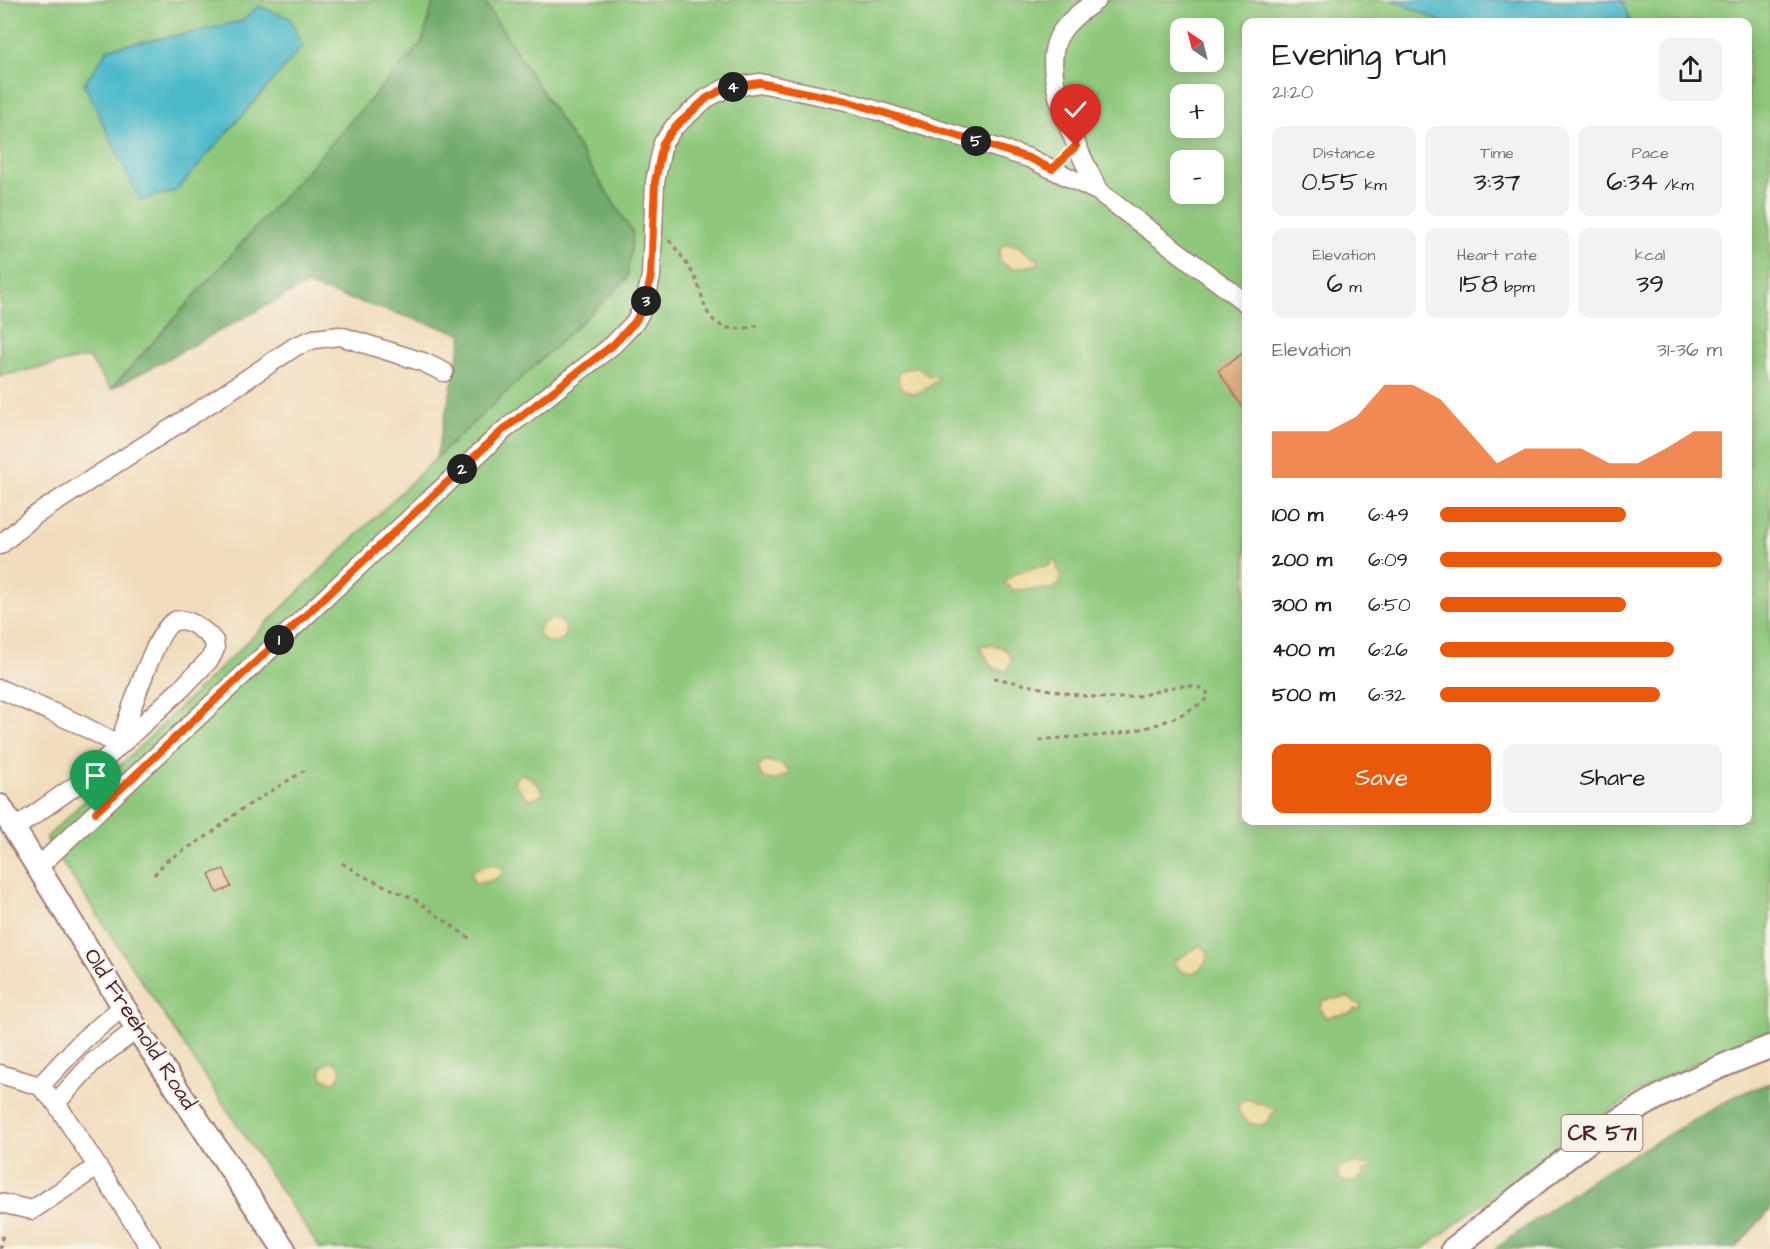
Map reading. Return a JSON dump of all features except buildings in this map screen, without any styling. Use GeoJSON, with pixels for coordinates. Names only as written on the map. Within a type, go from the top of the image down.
{"type":"FeatureCollection","features":[{"type":"Feature","properties":{"kind":"main road","name":"Old Freehold Road"},"geometry":{"type":"LineString","coordinates":[[6,822],[38,867],[138,1029],[284,1249]]}},
{"type":"Feature","properties":{"kind":"main road","name":"CR 571"},"geometry":{"type":"LineString","coordinates":[[1453,1249],[1597,1136],[1644,1106],[1717,1068],[1770,1047]]}},
{"type":"Feature","properties":{"kind":"street"},"geometry":{"type":"LineString","coordinates":[[1097,0],[1074,17],[1056,41],[1053,59],[1055,82],[1076,146],[1099,192]]}},
{"type":"Feature","properties":{"kind":"street"},"geometry":{"type":"LineString","coordinates":[[38,867],[503,430],[613,345],[635,322],[645,304],[651,276],[655,182],[663,143],[674,128],[707,98],[726,88],[760,83],[846,101],[1029,158],[1099,192],[1242,300]]}},
{"type":"Feature","properties":{"kind":"street"},"geometry":{"type":"LineString","coordinates":[[1052,169],[1076,146]]}},
{"type":"Feature","properties":{"kind":"street"},"geometry":{"type":"LineString","coordinates":[[0,545],[34,516],[305,342],[340,336],[423,362],[444,372]]}},
{"type":"Feature","properties":{"kind":"street"},"geometry":{"type":"LineString","coordinates":[[6,822],[79,783],[210,659],[215,649],[214,641],[204,630],[187,622],[176,621],[165,627],[154,650],[119,745]]}},
{"type":"Feature","properties":{"kind":"street"},"geometry":{"type":"LineString","coordinates":[[0,689],[81,725],[119,745]]}},
{"type":"Feature","properties":{"kind":"street"},"geometry":{"type":"LineString","coordinates":[[40,1086],[82,1040],[124,1006]]}},
{"type":"Feature","properties":{"kind":"street"},"geometry":{"type":"LineString","coordinates":[[56,1103],[93,1062],[138,1029]]}},
{"type":"Feature","properties":{"kind":"street"},"geometry":{"type":"LineString","coordinates":[[0,1074],[40,1086],[56,1103],[151,1249]]}},
{"type":"Feature","properties":{"kind":"street"},"geometry":{"type":"LineString","coordinates":[[0,1203],[32,1210],[98,1167]]}},
{"type":"Feature","properties":{"kind":"path"},"geometry":{"type":"LineString","coordinates":[[653,220],[696,280],[706,309],[713,321],[725,329],[737,330],[761,324]]}},
{"type":"Feature","properties":{"kind":"path"},"geometry":{"type":"LineString","coordinates":[[994,678],[1110,699],[1192,686],[1201,687],[1207,692],[1208,698],[1193,710],[1178,717],[1128,732],[1036,741]]}},
{"type":"Feature","properties":{"kind":"path"},"geometry":{"type":"LineString","coordinates":[[154,875],[166,861],[209,835],[239,811],[305,770]]}},
{"type":"Feature","properties":{"kind":"path"},"geometry":{"type":"LineString","coordinates":[[342,863],[363,876],[416,900],[473,941]]}},
{"type":"Feature","properties":{"kind":"path"},"geometry":{"type":"LineString","coordinates":[[0,1249],[3,1233]]}},
{"type":"Feature","properties":{"kind":"green space"},"geometry":{"type":"Polygon","coordinates":[[[0,0],[434,0],[422,42],[111,389],[88,357],[0,376],[0,0]],[[242,21],[109,48],[84,84],[242,21]]]}},
{"type":"Feature","properties":{"kind":"green space"},"geometry":{"type":"Polygon","coordinates":[[[434,0],[483,0],[633,233],[627,279],[436,458],[463,334],[305,285],[111,389],[422,42],[434,0]]]}},
{"type":"Feature","properties":{"kind":"green space"},"geometry":{"type":"Polygon","coordinates":[[[483,0],[1770,0],[1770,1031],[1722,1050],[1636,1093],[1492,1196],[1423,1249],[320,1249],[46,838],[436,458],[627,279],[633,233],[483,0]]]}},
{"type":"Feature","properties":{"kind":"green space"},"geometry":{"type":"Polygon","coordinates":[[[1770,1083],[1770,1210],[1735,1248],[1495,1249],[1596,1176],[1739,1094],[1770,1083]]]}},
{"type":"Feature","properties":{"kind":"sand"},"geometry":{"type":"Polygon","coordinates":[[[1005,244],[1021,247],[1039,260],[1039,264],[1013,269],[1000,262],[999,252],[1005,244]]]}},
{"type":"Feature","properties":{"kind":"sand"},"geometry":{"type":"Polygon","coordinates":[[[918,368],[929,376],[937,376],[938,381],[913,394],[900,387],[898,377],[901,371],[918,368]]]}},
{"type":"Feature","properties":{"kind":"sand"},"geometry":{"type":"Polygon","coordinates":[[[1052,560],[1055,560],[1061,576],[1059,585],[1052,589],[1014,590],[1004,583],[1018,572],[1050,565],[1052,560]]]}},
{"type":"Feature","properties":{"kind":"sand"},"geometry":{"type":"Polygon","coordinates":[[[553,619],[561,621],[566,628],[565,637],[556,643],[544,641],[537,632],[544,622],[553,619]]]}},
{"type":"Feature","properties":{"kind":"sand"},"geometry":{"type":"Polygon","coordinates":[[[982,645],[1000,646],[1006,650],[1012,659],[1007,671],[995,669],[990,664],[980,647],[982,645]]]}},
{"type":"Feature","properties":{"kind":"sand"},"geometry":{"type":"Polygon","coordinates":[[[766,761],[781,764],[789,771],[789,775],[775,781],[762,777],[758,767],[766,761]]]}},
{"type":"Feature","properties":{"kind":"sand"},"geometry":{"type":"Polygon","coordinates":[[[523,774],[535,782],[543,793],[538,797],[528,799],[516,785],[515,780],[523,774]]]}},
{"type":"Feature","properties":{"kind":"sand"},"geometry":{"type":"Polygon","coordinates":[[[492,864],[505,871],[492,880],[475,883],[472,870],[492,864]]]}},
{"type":"Feature","properties":{"kind":"sand"},"geometry":{"type":"Polygon","coordinates":[[[1200,946],[1208,952],[1208,956],[1198,970],[1185,973],[1174,964],[1175,959],[1179,959],[1190,950],[1200,946]]]}},
{"type":"Feature","properties":{"kind":"sand"},"geometry":{"type":"Polygon","coordinates":[[[1349,997],[1355,1003],[1361,1004],[1360,1010],[1355,1009],[1351,1013],[1326,1017],[1319,1009],[1323,1000],[1349,997]]]}},
{"type":"Feature","properties":{"kind":"sand"},"geometry":{"type":"Polygon","coordinates":[[[334,1062],[339,1066],[341,1073],[335,1083],[323,1078],[320,1072],[322,1066],[334,1062]]]}},
{"type":"Feature","properties":{"kind":"sand"},"geometry":{"type":"Polygon","coordinates":[[[1247,1099],[1270,1108],[1276,1107],[1268,1123],[1253,1125],[1243,1117],[1237,1108],[1242,1101],[1247,1099]]]}},
{"type":"Feature","properties":{"kind":"sand"},"geometry":{"type":"Polygon","coordinates":[[[1357,1163],[1363,1166],[1369,1164],[1374,1168],[1364,1171],[1364,1176],[1354,1182],[1342,1181],[1337,1170],[1345,1165],[1357,1163]]]}},
{"type":"Feature","properties":{"kind":"water"},"geometry":{"type":"Polygon","coordinates":[[[1393,0],[1622,0],[1629,18],[1433,18],[1393,0]]]}},
{"type":"Feature","properties":{"kind":"water"},"geometry":{"type":"Polygon","coordinates":[[[258,6],[290,18],[302,47],[176,191],[140,200],[84,84],[109,48],[242,21],[258,6]]]}},
{"type":"Feature","properties":{"kind":"route"},"geometry":{"type":"LineString","coordinates":[[96,812],[503,430],[613,345],[635,322],[645,304],[651,276],[655,182],[663,143],[674,128],[707,98],[726,88],[760,83],[846,101],[1029,158],[1052,169],[1076,146]]}}]}
